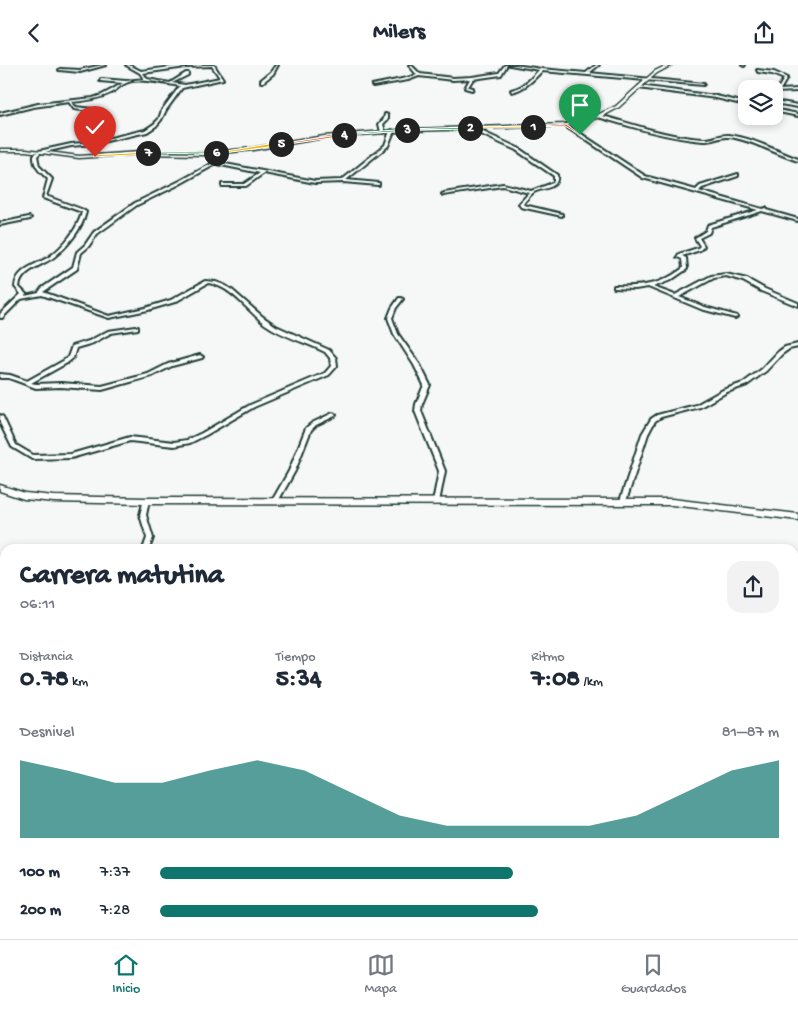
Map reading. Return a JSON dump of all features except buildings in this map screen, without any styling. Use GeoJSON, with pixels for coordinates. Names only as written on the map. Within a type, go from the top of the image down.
{"type":"FeatureCollection","features":[{"type":"Feature","properties":{"kind":"street"},"geometry":{"type":"LineString","coordinates":[[60,70],[76,72],[106,65]]}},
{"type":"Feature","properties":{"kind":"street"},"geometry":{"type":"LineString","coordinates":[[128,65],[140,72],[146,80]]}},
{"type":"Feature","properties":{"kind":"street"},"geometry":{"type":"LineString","coordinates":[[0,317],[24,294],[17,287],[18,279],[54,254],[80,225],[84,215],[80,210],[44,197],[50,179],[38,168],[35,156],[39,152],[71,145],[93,143],[146,131],[152,128],[163,114],[178,89],[222,78],[213,65],[184,66],[140,72]]}},
{"type":"Feature","properties":{"kind":"street"},"geometry":{"type":"LineString","coordinates":[[262,81],[272,73],[277,65]]}},
{"type":"Feature","properties":{"kind":"street"},"geometry":{"type":"LineString","coordinates":[[373,85],[408,79],[419,75],[453,79],[500,74],[506,65]]}},
{"type":"Feature","properties":{"kind":"street"},"geometry":{"type":"LineString","coordinates":[[510,65],[541,70],[703,84]]}},
{"type":"Feature","properties":{"kind":"street"},"geometry":{"type":"LineString","coordinates":[[587,74],[598,65]]}},
{"type":"Feature","properties":{"kind":"street"},"geometry":{"type":"LineString","coordinates":[[0,150],[14,149],[79,157],[147,153],[203,153],[253,149],[324,137],[392,131],[566,125],[599,116],[617,107],[648,79],[670,65]]}},
{"type":"Feature","properties":{"kind":"street"},"geometry":{"type":"LineString","coordinates":[[410,66],[419,75]]}},
{"type":"Feature","properties":{"kind":"street"},"geometry":{"type":"LineString","coordinates":[[512,91],[517,91],[541,70]]}},
{"type":"Feature","properties":{"kind":"street"},"geometry":{"type":"LineString","coordinates":[[758,71],[775,74],[786,79],[783,83]]}},
{"type":"Feature","properties":{"kind":"street"},"geometry":{"type":"LineString","coordinates":[[171,83],[187,74]]}},
{"type":"Feature","properties":{"kind":"street"},"geometry":{"type":"LineString","coordinates":[[472,78],[466,88],[472,89]]}},
{"type":"Feature","properties":{"kind":"street"},"geometry":{"type":"LineString","coordinates":[[101,80],[126,82],[146,80],[184,86]]}},
{"type":"Feature","properties":{"kind":"street"},"geometry":{"type":"LineString","coordinates":[[0,114],[38,105],[70,103],[110,94],[126,82]]}},
{"type":"Feature","properties":{"kind":"street"},"geometry":{"type":"LineString","coordinates":[[639,87],[737,102]]}},
{"type":"Feature","properties":{"kind":"street"},"geometry":{"type":"LineString","coordinates":[[783,91],[798,90]]}},
{"type":"Feature","properties":{"kind":"street"},"geometry":{"type":"LineString","coordinates":[[783,102],[798,105]]}},
{"type":"Feature","properties":{"kind":"street"},"geometry":{"type":"LineString","coordinates":[[70,103],[75,108],[91,110],[93,113],[91,115]]}},
{"type":"Feature","properties":{"kind":"street"},"geometry":{"type":"LineString","coordinates":[[783,112],[798,114]]}},
{"type":"Feature","properties":{"kind":"street"},"geometry":{"type":"LineString","coordinates":[[383,132],[381,124],[386,119],[386,115]]}},
{"type":"Feature","properties":{"kind":"street"},"geometry":{"type":"LineString","coordinates":[[599,116],[691,139],[708,141],[728,136],[762,145],[773,152],[798,160]]}},
{"type":"Feature","properties":{"kind":"street"},"geometry":{"type":"LineString","coordinates":[[566,125],[644,177],[766,209],[798,220]]}},
{"type":"Feature","properties":{"kind":"street"},"geometry":{"type":"LineString","coordinates":[[471,128],[517,149],[556,176],[554,184],[531,192],[521,204],[522,206],[562,215]]}},
{"type":"Feature","properties":{"kind":"street"},"geometry":{"type":"LineString","coordinates":[[343,181],[387,145],[392,131]]}},
{"type":"Feature","properties":{"kind":"street"},"geometry":{"type":"LineString","coordinates":[[42,293],[41,291],[75,269],[79,252],[87,246],[94,233],[136,204],[216,163],[315,182],[343,181],[378,184]]}},
{"type":"Feature","properties":{"kind":"street"},"geometry":{"type":"LineString","coordinates":[[222,185],[245,185],[263,172]]}},
{"type":"Feature","properties":{"kind":"street"},"geometry":{"type":"LineString","coordinates":[[697,192],[706,185],[737,175]]}},
{"type":"Feature","properties":{"kind":"street"},"geometry":{"type":"LineString","coordinates":[[174,186],[180,182]]}},
{"type":"Feature","properties":{"kind":"street"},"geometry":{"type":"LineString","coordinates":[[444,193],[502,185],[531,192]]}},
{"type":"Feature","properties":{"kind":"street"},"geometry":{"type":"LineString","coordinates":[[650,287],[684,270],[684,259],[679,257],[680,255],[700,249],[702,246],[697,238],[708,232],[709,227],[766,209]]}},
{"type":"Feature","properties":{"kind":"street"},"geometry":{"type":"LineString","coordinates":[[0,224],[29,218]]}},
{"type":"Feature","properties":{"kind":"street"},"geometry":{"type":"LineString","coordinates":[[677,296],[713,277],[726,275],[745,280],[798,305]]}},
{"type":"Feature","properties":{"kind":"street"},"geometry":{"type":"LineString","coordinates":[[0,417],[14,446],[32,457],[71,456],[130,439],[174,444],[188,441],[252,407],[318,379],[331,371],[334,366],[333,358],[327,351],[266,322],[223,286],[212,282],[207,282],[173,301],[116,316],[104,316],[42,293],[21,298]]}},
{"type":"Feature","properties":{"kind":"street"},"geometry":{"type":"LineString","coordinates":[[616,287],[650,287],[677,296],[703,308],[735,317]]}},
{"type":"Feature","properties":{"kind":"street"},"geometry":{"type":"LineString","coordinates":[[401,299],[394,308],[390,318],[396,334],[417,365],[426,385],[418,411],[442,471],[436,502]]}},
{"type":"Feature","properties":{"kind":"street"},"geometry":{"type":"LineString","coordinates":[[28,383],[66,362],[70,358],[73,349],[79,345],[91,342],[110,332],[136,328]]}},
{"type":"Feature","properties":{"kind":"street"},"geometry":{"type":"LineString","coordinates":[[623,501],[645,434],[653,420],[659,416],[698,406],[725,391],[745,384],[764,370],[780,353],[787,348],[798,345]]}},
{"type":"Feature","properties":{"kind":"street"},"geometry":{"type":"LineString","coordinates":[[0,376],[46,387],[61,385],[102,389],[150,375],[170,365],[200,357]]}},
{"type":"Feature","properties":{"kind":"street"},"geometry":{"type":"LineString","coordinates":[[275,501],[292,471],[308,429],[333,415]]}},
{"type":"Feature","properties":{"kind":"street"},"geometry":{"type":"LineString","coordinates":[[0,488],[24,496],[54,499],[146,501],[623,501],[672,503],[798,517]]}},
{"type":"Feature","properties":{"kind":"street"},"geometry":{"type":"LineString","coordinates":[[146,501],[144,515],[150,538],[148,544]]}},
{"type":"Feature","properties":{"kind":"route"},"geometry":{"type":"LineString","coordinates":[[95,157],[140,153],[232,151],[324,137],[413,130],[566,125],[580,135]]}}]}
